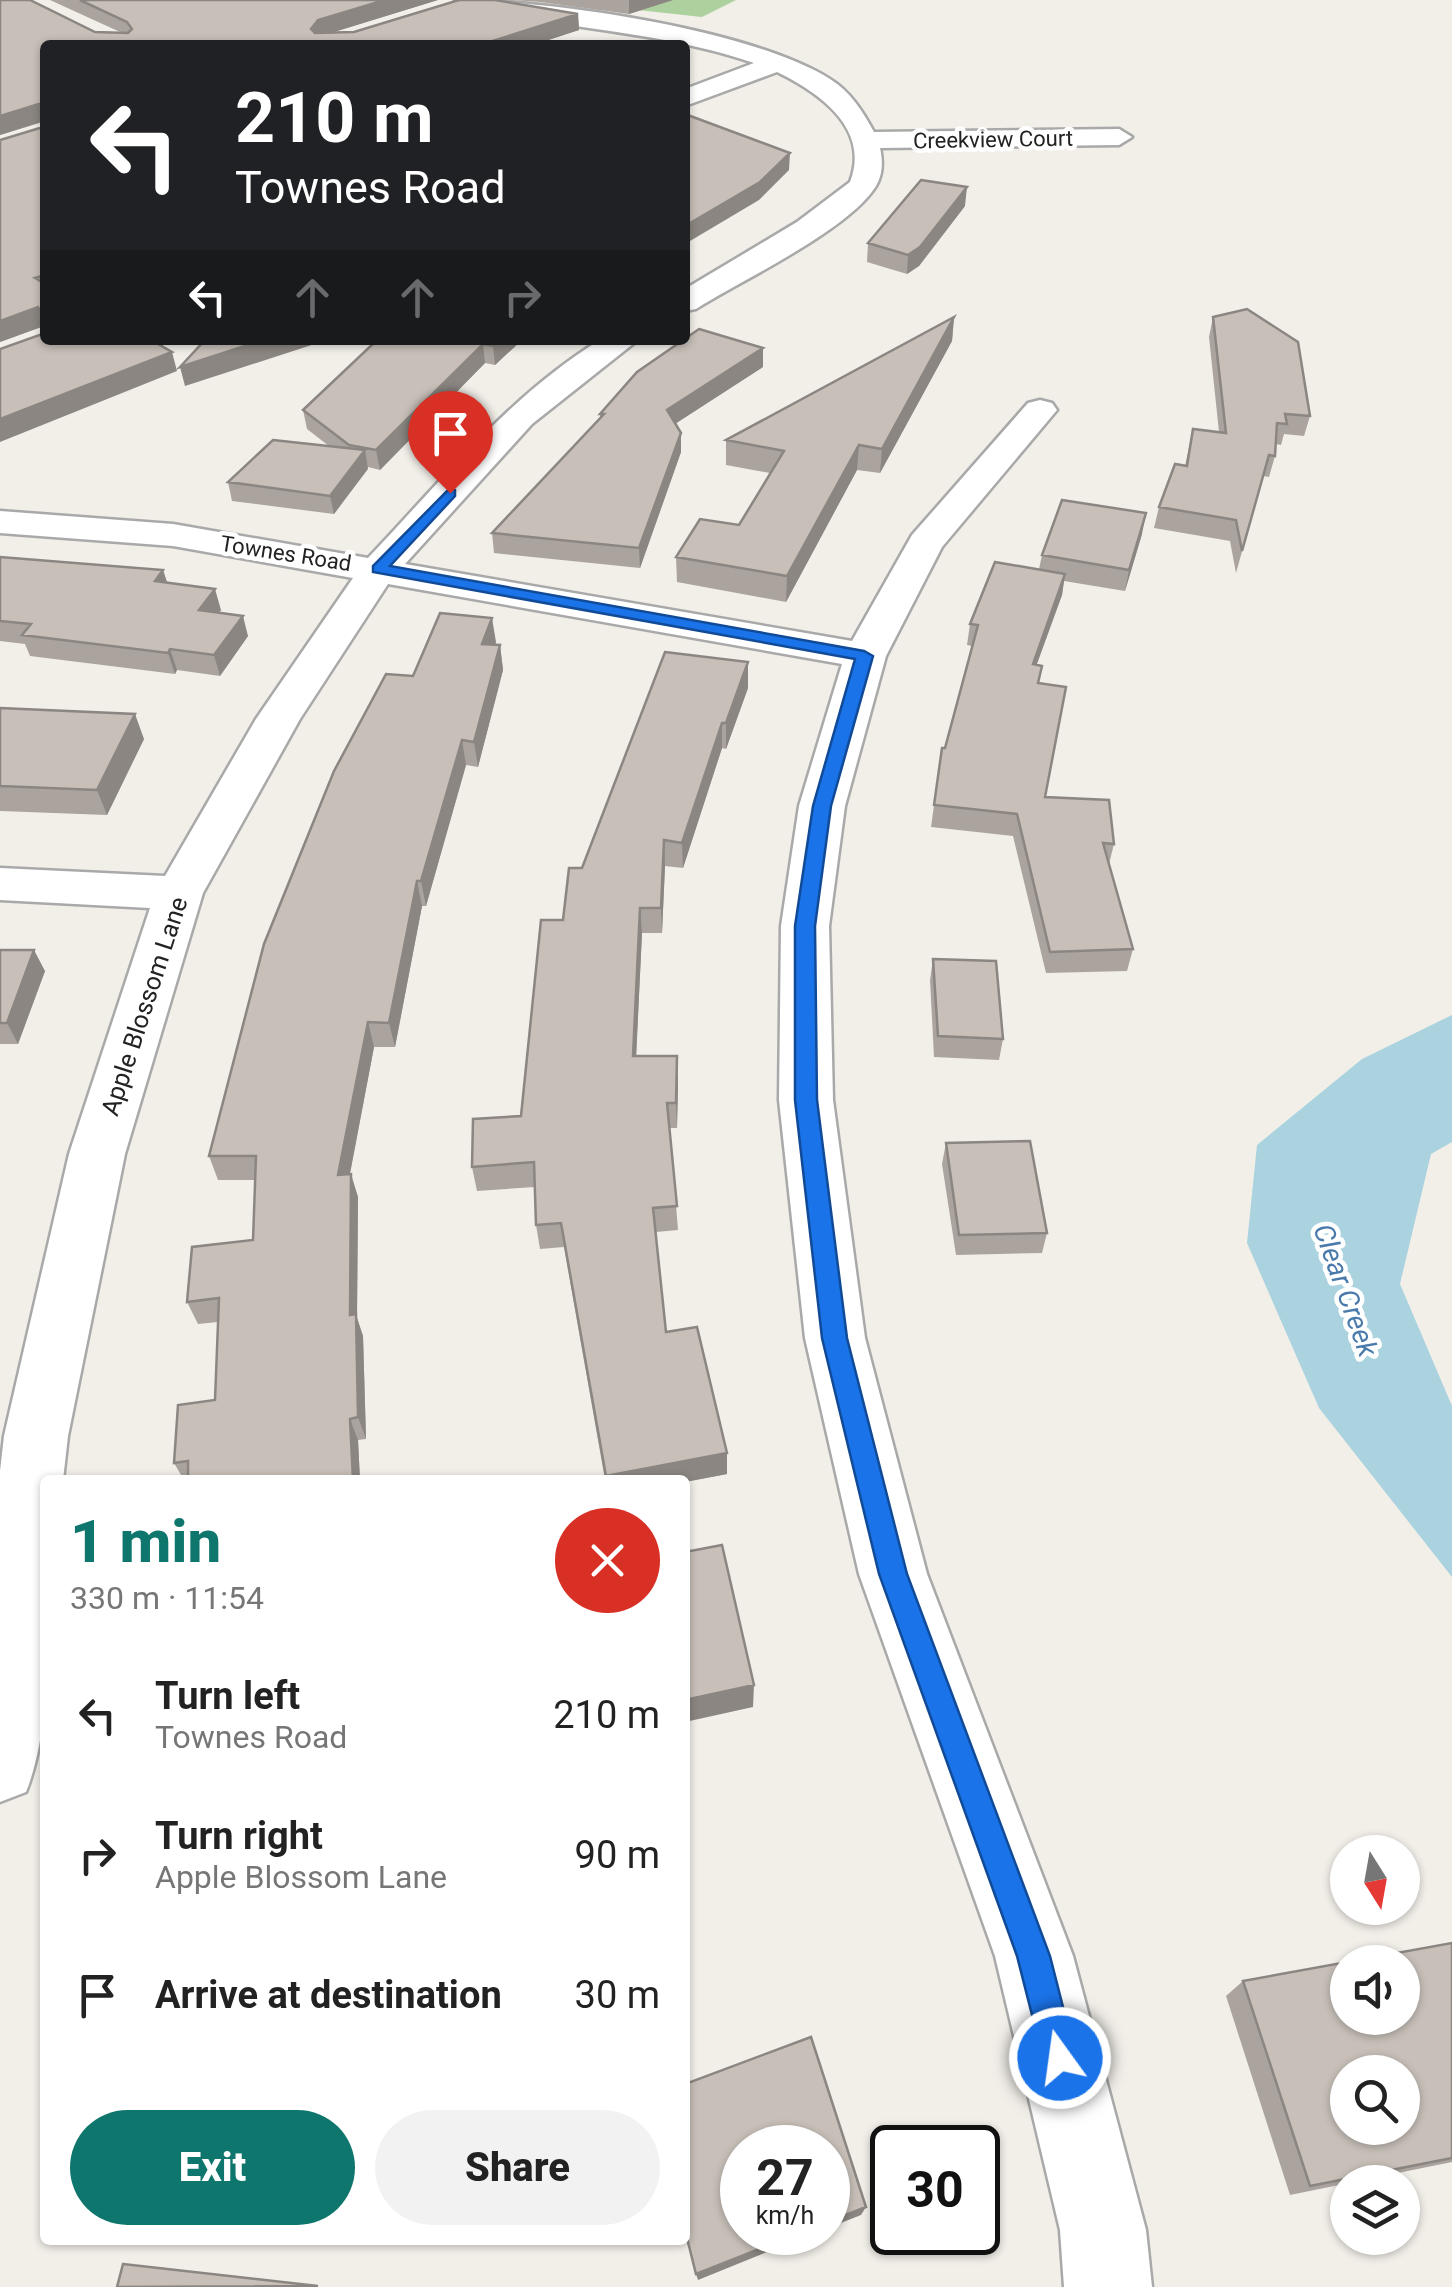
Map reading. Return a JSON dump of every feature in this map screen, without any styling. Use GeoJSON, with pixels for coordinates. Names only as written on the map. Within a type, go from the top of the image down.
{"type":"FeatureCollection","features":[{"type":"Feature","properties":{"kind":"street"},"geometry":{"type":"LineString","coordinates":[[436,12],[469,1],[702,42],[778,63],[821,84],[845,104],[866,140],[869,161],[862,185],[837,208],[690,299]]}},
{"type":"Feature","properties":{"kind":"street"},"geometry":{"type":"LineString","coordinates":[[690,96],[778,63]]}},
{"type":"Feature","properties":{"kind":"street","name":"Creekview Court"},"geometry":{"type":"LineString","coordinates":[[866,140],[1119,137]]}},
{"type":"Feature","properties":{"kind":"street","name":"Apple Blossom Lane"},"geometry":{"type":"LineString","coordinates":[[0,1766],[18,1438],[97,1154],[179,893],[278,719],[379,569],[520,417],[579,367],[614,345]]}},
{"type":"Feature","properties":{"kind":"street"},"geometry":{"type":"LineString","coordinates":[[1040,410],[925,544],[864,656],[822,806],[805,926],[806,1100],[835,1338],[893,1574],[1034,1956],[1103,2230],[1108,2287]]}},
{"type":"Feature","properties":{"kind":"street","name":"Townes Road"},"geometry":{"type":"LineString","coordinates":[[0,522],[173,535],[864,656]]}},
{"type":"Feature","properties":{"kind":"street"},"geometry":{"type":"LineString","coordinates":[[0,884],[179,893]]}},
{"type":"Feature","properties":{"kind":"green space"},"geometry":{"type":"Polygon","coordinates":[[[546,0],[736,0],[702,17],[546,0]]]}},
{"type":"Feature","properties":{"kind":"water","name":"Clear Creek"},"geometry":{"type":"Polygon","coordinates":[[[1452,1015],[1452,1142],[1431,1154],[1400,1284],[1452,1406],[1452,1577],[1319,1408],[1247,1243],[1257,1145],[1362,1059],[1452,1015]]]}},
{"type":"Feature","properties":{"kind":"building"},"geometry":{"type":"Polygon","coordinates":[[[0,0],[30,0],[95,32],[128,33],[132,29],[127,22],[80,0],[385,0],[318,20],[311,29],[315,33],[354,32],[459,0],[495,0],[578,14],[496,40],[40,40],[40,105],[0,116],[0,0]]]}},
{"type":"Feature","properties":{"kind":"building"},"geometry":{"type":"Polygon","coordinates":[[[690,116],[790,153],[760,182],[690,223],[690,116]]]}},
{"type":"Feature","properties":{"kind":"building"},"geometry":{"type":"Polygon","coordinates":[[[40,128],[40,276],[35,278],[40,281],[40,311],[38,307],[0,321],[0,140],[40,128]]]}},
{"type":"Feature","properties":{"kind":"building"},"geometry":{"type":"Polygon","coordinates":[[[921,180],[967,187],[920,247],[908,255],[868,243],[921,180]]]}},
{"type":"Feature","properties":{"kind":"building"},"geometry":{"type":"Polygon","coordinates":[[[1247,309],[1298,342],[1310,416],[1285,414],[1287,424],[1277,423],[1275,456],[1269,455],[1242,551],[1236,520],[1159,507],[1175,464],[1187,466],[1193,429],[1226,433],[1213,317],[1247,309]]]}},
{"type":"Feature","properties":{"kind":"building"},"geometry":{"type":"Polygon","coordinates":[[[954,317],[882,449],[859,445],[787,576],[676,557],[700,519],[739,525],[784,451],[726,440],[954,317]]]}},
{"type":"Feature","properties":{"kind":"building"},"geometry":{"type":"Polygon","coordinates":[[[699,329],[763,348],[667,410],[681,433],[639,548],[492,533],[604,414],[600,414],[637,372],[676,345],[690,345],[690,335],[699,329]]]}},
{"type":"Feature","properties":{"kind":"building"},"geometry":{"type":"Polygon","coordinates":[[[40,335],[40,345],[160,345],[172,352],[0,419],[0,349],[40,335]]]}},
{"type":"Feature","properties":{"kind":"building"},"geometry":{"type":"Polygon","coordinates":[[[200,345],[248,345],[180,367],[200,345]]]}},
{"type":"Feature","properties":{"kind":"building"},"geometry":{"type":"Polygon","coordinates":[[[372,345],[482,345],[376,450],[349,445],[303,410],[372,345]]]}},
{"type":"Feature","properties":{"kind":"building"},"geometry":{"type":"Polygon","coordinates":[[[273,440],[365,450],[330,496],[228,482],[273,440]]]}},
{"type":"Feature","properties":{"kind":"building"},"geometry":{"type":"Polygon","coordinates":[[[1062,500],[1146,513],[1129,570],[1042,555],[1062,500]]]}},
{"type":"Feature","properties":{"kind":"building"},"geometry":{"type":"Polygon","coordinates":[[[0,557],[163,570],[155,581],[215,589],[199,610],[243,616],[214,655],[22,635],[31,624],[0,621],[0,557]]]}},
{"type":"Feature","properties":{"kind":"building"},"geometry":{"type":"Polygon","coordinates":[[[995,562],[1065,574],[1033,664],[1042,666],[1038,683],[1066,687],[1045,797],[1109,800],[1114,844],[1103,843],[1133,949],[1050,952],[1017,814],[934,805],[942,748],[978,625],[970,624],[995,562]]]}},
{"type":"Feature","properties":{"kind":"building"},"geometry":{"type":"Polygon","coordinates":[[[440,613],[492,618],[482,644],[500,645],[474,742],[462,740],[421,881],[417,881],[389,1023],[368,1022],[338,1175],[351,1174],[350,1315],[356,1314],[358,1417],[350,1419],[353,1475],[188,1475],[188,1461],[174,1463],[178,1405],[215,1400],[219,1298],[187,1302],[192,1247],[253,1240],[256,1156],[209,1156],[264,944],[334,771],[386,674],[413,676],[440,613]]]}},
{"type":"Feature","properties":{"kind":"building"},"geometry":{"type":"Polygon","coordinates":[[[665,652],[748,662],[726,723],[722,723],[682,843],[664,840],[661,908],[640,908],[633,1056],[677,1056],[676,1103],[667,1103],[677,1206],[653,1208],[666,1332],[697,1327],[727,1453],[611,1475],[606,1475],[561,1223],[536,1225],[534,1162],[472,1167],[473,1119],[521,1116],[541,920],[563,920],[569,868],[582,868],[665,652]]]}},
{"type":"Feature","properties":{"kind":"building"},"geometry":{"type":"Polygon","coordinates":[[[0,708],[135,714],[97,790],[0,786],[0,708]]]}},
{"type":"Feature","properties":{"kind":"building"},"geometry":{"type":"Polygon","coordinates":[[[0,950],[34,950],[7,1023],[0,1023],[0,950]]]}},
{"type":"Feature","properties":{"kind":"building"},"geometry":{"type":"Polygon","coordinates":[[[933,959],[996,961],[1003,1039],[938,1036],[933,959]]]}},
{"type":"Feature","properties":{"kind":"building"},"geometry":{"type":"Polygon","coordinates":[[[1030,1141],[1047,1233],[959,1235],[946,1143],[1030,1141]]]}},
{"type":"Feature","properties":{"kind":"building"},"geometry":{"type":"Polygon","coordinates":[[[722,1545],[754,1685],[690,1699],[690,1551],[722,1545]]]}},
{"type":"Feature","properties":{"kind":"building"},"geometry":{"type":"Polygon","coordinates":[[[1452,1943],[1452,2158],[1416,2165],[1330,2165],[1330,2182],[1310,2186],[1243,1981],[1330,1965],[1330,2035],[1420,2035],[1420,1949],[1452,1943]]]}},
{"type":"Feature","properties":{"kind":"building"},"geometry":{"type":"Polygon","coordinates":[[[811,2037],[839,2125],[720,2125],[720,2255],[744,2255],[696,2274],[690,2245],[690,2082],[811,2037]]]}},
{"type":"Feature","properties":{"kind":"building"},"geometry":{"type":"Polygon","coordinates":[[[850,2158],[866,2207],[850,2213],[850,2158]]]}},
{"type":"Feature","properties":{"kind":"building"},"geometry":{"type":"Polygon","coordinates":[[[123,2264],[318,2286],[117,2287],[123,2264]]]}},
{"type":"Feature","properties":{"kind":"route"},"geometry":{"type":"LineString","coordinates":[[450,493],[379,569],[864,656],[822,806],[805,926],[806,1100],[835,1338],[893,1574],[1034,1956],[1060,2058]]}}]}
